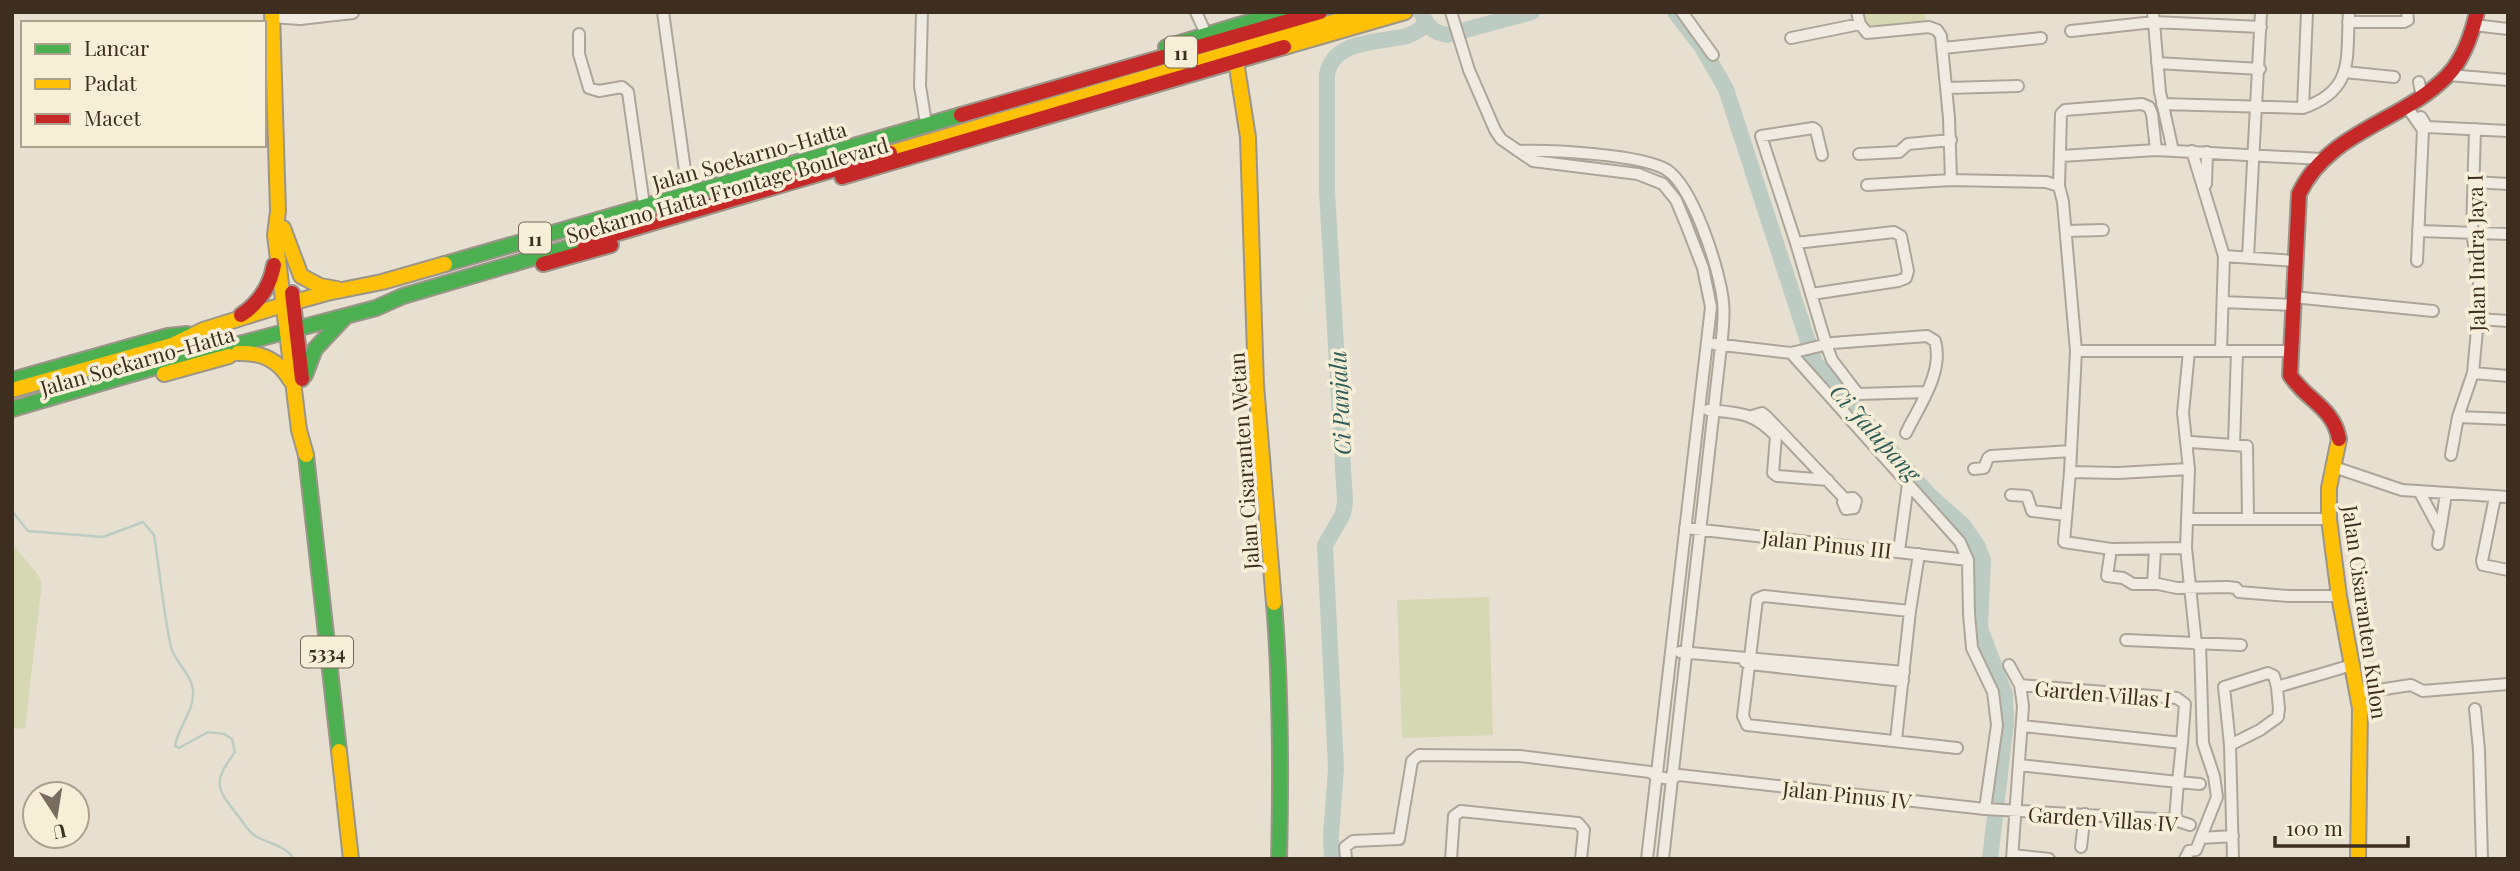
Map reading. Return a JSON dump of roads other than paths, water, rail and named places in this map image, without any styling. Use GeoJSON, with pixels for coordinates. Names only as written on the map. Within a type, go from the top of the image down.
{"type":"FeatureCollection","features":[{"type":"Feature","properties":{"kind":"main road","name":"Jalan Soekarno-Hatta"},"geometry":{"type":"LineString","coordinates":[[12,380],[168,336],[189,334],[340,289],[382,282],[729,183],[1282,12]]}},
{"type":"Feature","properties":{"kind":"main road","name":"Jalan Soekarno-Hatta"},"geometry":{"type":"LineString","coordinates":[[921,122],[1043,92],[1320,12]]}},
{"type":"Feature","properties":{"kind":"main road","name":"Jalan Soekarno-Hatta"},"geometry":{"type":"LineString","coordinates":[[927,148],[1367,12]]}},
{"type":"Feature","properties":{"kind":"main road"},"geometry":{"type":"LineString","coordinates":[[1133,83],[1157,85],[1404,13]]}},
{"type":"Feature","properties":{"kind":"main road"},"geometry":{"type":"LineString","coordinates":[[272,15],[279,231],[292,331]]}},
{"type":"Feature","properties":{"kind":"main road","name":"Jalan Cisaranten Kulon"},"geometry":{"type":"LineString","coordinates":[[2357,859],[2361,726],[2329,519],[2329,488],[2339,438],[2330,414],[2293,382],[2290,375],[2294,261],[2301,183],[2322,159],[2414,102],[2448,75],[2457,64],[2476,19]]}},
{"type":"Feature","properties":{"kind":"main road","name":"Jalan Cisaranten Wetan"},"geometry":{"type":"LineString","coordinates":[[1237,61],[1248,137],[1256,385],[1279,668],[1279,859]]}},
{"type":"Feature","properties":{"kind":"main road"},"geometry":{"type":"LineString","coordinates":[[1043,92],[1062,78]]}},
{"type":"Feature","properties":{"kind":"main road","name":"Jalan Soekarno-Hatta"},"geometry":{"type":"LineString","coordinates":[[12,409],[376,308],[402,296],[886,156],[927,148],[1157,85]]}},
{"type":"Feature","properties":{"kind":"main road","name":"Soekarno Hatta Frontage Boulevard"},"geometry":{"type":"LineString","coordinates":[[340,289],[379,274],[687,185],[921,122]]}},
{"type":"Feature","properties":{"kind":"main road"},"geometry":{"type":"LineString","coordinates":[[921,122],[918,138],[927,148]]}},
{"type":"Feature","properties":{"kind":"main road"},"geometry":{"type":"LineString","coordinates":[[884,137],[889,146],[886,156]]}},
{"type":"Feature","properties":{"kind":"main road","name":"Soekarno Hatta Frontage Boulevard"},"geometry":{"type":"LineString","coordinates":[[376,308],[420,300],[927,148]]}},
{"type":"Feature","properties":{"kind":"main road"},"geometry":{"type":"LineString","coordinates":[[712,178],[729,183]]}},
{"type":"Feature","properties":{"kind":"main road"},"geometry":{"type":"LineString","coordinates":[[724,211],[737,199]]}},
{"type":"Feature","properties":{"kind":"main road"},"geometry":{"type":"LineString","coordinates":[[279,231],[290,244],[295,268],[302,278],[316,286],[340,289]]}},
{"type":"Feature","properties":{"kind":"main road"},"geometry":{"type":"LineString","coordinates":[[233,320],[255,304],[270,284],[279,231]]}},
{"type":"Feature","properties":{"kind":"main road"},"geometry":{"type":"LineString","coordinates":[[299,391],[314,349],[346,316]]}},
{"type":"Feature","properties":{"kind":"main road","name":"5334"},"geometry":{"type":"LineString","coordinates":[[292,331],[299,391],[308,430],[305,445],[351,859]]}},
{"type":"Feature","properties":{"kind":"main road","name":"Jalan Soekarno-Hatta"},"geometry":{"type":"LineString","coordinates":[[12,390],[172,345],[189,334]]}},
{"type":"Feature","properties":{"kind":"main road","name":"Jalan Soekarno-Hatta"},"geometry":{"type":"LineString","coordinates":[[12,418],[238,354],[271,336]]}},
{"type":"Feature","properties":{"kind":"main road"},"geometry":{"type":"LineString","coordinates":[[238,354],[253,352],[274,360],[284,369],[299,391]]}},
{"type":"Feature","properties":{"kind":"main road"},"geometry":{"type":"LineString","coordinates":[[12,409],[47,408]]}},
{"type":"Feature","properties":{"kind":"street"},"geometry":{"type":"LineString","coordinates":[[663,12],[687,185]]}},
{"type":"Feature","properties":{"kind":"street"},"geometry":{"type":"LineString","coordinates":[[921,122],[922,12]]}},
{"type":"Feature","properties":{"kind":"street"},"geometry":{"type":"LineString","coordinates":[[1196,12],[1206,34]]}},
{"type":"Feature","properties":{"kind":"street"},"geometry":{"type":"LineString","coordinates":[[1682,12],[1713,55]]}},
{"type":"Feature","properties":{"kind":"street"},"geometry":{"type":"LineString","coordinates":[[1857,12],[1860,24],[1867,33],[1929,27],[1937,30],[1947,88],[1951,180]]}},
{"type":"Feature","properties":{"kind":"street"},"geometry":{"type":"LineString","coordinates":[[2221,25],[2222,12]]}},
{"type":"Feature","properties":{"kind":"street"},"geometry":{"type":"LineString","coordinates":[[2248,257],[2261,12]]}},
{"type":"Feature","properties":{"kind":"street"},"geometry":{"type":"LineString","coordinates":[[2303,108],[2307,12]]}},
{"type":"Feature","properties":{"kind":"street"},"geometry":{"type":"LineString","coordinates":[[2162,104],[2303,108],[2320,102],[2341,84],[2345,72],[2349,17],[2393,17],[2407,21],[2407,12]]}},
{"type":"Feature","properties":{"kind":"street"},"geometry":{"type":"LineString","coordinates":[[272,15],[300,19],[354,13]]}},
{"type":"Feature","properties":{"kind":"street"},"geometry":{"type":"LineString","coordinates":[[1452,15],[1459,43],[1501,139],[1534,156],[1638,174],[1663,184],[1676,200],[1703,268],[1711,307],[1647,859]]}},
{"type":"Feature","properties":{"kind":"street"},"geometry":{"type":"LineString","coordinates":[[2154,17],[2162,104],[2173,151]]}},
{"type":"Feature","properties":{"kind":"street"},"geometry":{"type":"LineString","coordinates":[[2071,31],[2154,17],[2261,27]]}},
{"type":"Feature","properties":{"kind":"street"},"geometry":{"type":"LineString","coordinates":[[2476,19],[2508,29]]}},
{"type":"Feature","properties":{"kind":"street"},"geometry":{"type":"LineString","coordinates":[[1791,38],[1860,24]]}},
{"type":"Feature","properties":{"kind":"street"},"geometry":{"type":"LineString","coordinates":[[579,34],[579,54],[589,88],[599,90],[622,87],[628,92],[643,198]]}},
{"type":"Feature","properties":{"kind":"street"},"geometry":{"type":"LineString","coordinates":[[1942,48],[2041,38]]}},
{"type":"Feature","properties":{"kind":"street"},"geometry":{"type":"LineString","coordinates":[[2157,63],[2260,69]]}},
{"type":"Feature","properties":{"kind":"street"},"geometry":{"type":"LineString","coordinates":[[2345,72],[2394,77]]}},
{"type":"Feature","properties":{"kind":"street"},"geometry":{"type":"LineString","coordinates":[[2448,75],[2508,80]]}},
{"type":"Feature","properties":{"kind":"street"},"geometry":{"type":"LineString","coordinates":[[2417,261],[2423,130],[2414,102],[2419,82]]}},
{"type":"Feature","properties":{"kind":"street"},"geometry":{"type":"LineString","coordinates":[[1947,88],[2018,86]]}},
{"type":"Feature","properties":{"kind":"street"},"geometry":{"type":"LineString","coordinates":[[2414,102],[2427,127],[2508,131]]}},
{"type":"Feature","properties":{"kind":"street"},"geometry":{"type":"LineString","coordinates":[[2156,150],[2152,114],[2149,107],[2142,104],[2065,110],[2061,114],[2059,186],[2066,231],[2076,351],[2064,542],[2111,549],[2186,548]]}},
{"type":"Feature","properties":{"kind":"street"},"geometry":{"type":"LineString","coordinates":[[1822,155],[1816,130],[1813,128],[1760,136],[1832,360],[1858,394],[1926,392]]}},
{"type":"Feature","properties":{"kind":"street","name":"Jalan Indra Jaya I"},"geometry":{"type":"LineString","coordinates":[[2451,455],[2458,417],[2473,373],[2478,319],[2479,278],[2472,232],[2475,129]]}},
{"type":"Feature","properties":{"kind":"street"},"geometry":{"type":"LineString","coordinates":[[1859,154],[1899,152],[1908,144],[1951,140]]}},
{"type":"Feature","properties":{"kind":"street"},"geometry":{"type":"LineString","coordinates":[[2060,156],[2156,150],[2322,159]]}},
{"type":"Feature","properties":{"kind":"street"},"geometry":{"type":"LineString","coordinates":[[2192,151],[2224,256],[2221,351]]}},
{"type":"Feature","properties":{"kind":"street"},"geometry":{"type":"LineString","coordinates":[[2206,194],[2207,152]]}},
{"type":"Feature","properties":{"kind":"street"},"geometry":{"type":"LineString","coordinates":[[1534,156],[1638,159],[1667,170],[1685,190],[1702,226],[1723,302],[1721,345],[1701,530],[1685,652],[1675,774],[1662,859]]}},
{"type":"Feature","properties":{"kind":"street"},"geometry":{"type":"LineString","coordinates":[[1867,185],[1951,180],[2046,182],[2059,186]]}},
{"type":"Feature","properties":{"kind":"street"},"geometry":{"type":"LineString","coordinates":[[2474,183],[2508,184]]}},
{"type":"Feature","properties":{"kind":"street"},"geometry":{"type":"LineString","coordinates":[[2066,231],[2103,230]]}},
{"type":"Feature","properties":{"kind":"street"},"geometry":{"type":"LineString","coordinates":[[2418,230],[2508,234]]}},
{"type":"Feature","properties":{"kind":"street"},"geometry":{"type":"LineString","coordinates":[[1796,243],[1894,232],[1899,232],[1901,236],[1908,271],[1906,278],[1812,294]]}},
{"type":"Feature","properties":{"kind":"street"},"geometry":{"type":"LineString","coordinates":[[2224,256],[2294,261]]}},
{"type":"Feature","properties":{"kind":"street"},"geometry":{"type":"LineString","coordinates":[[2223,302],[2293,301],[2433,311]]}},
{"type":"Feature","properties":{"kind":"street"},"geometry":{"type":"LineString","coordinates":[[2478,319],[2508,321]]}},
{"type":"Feature","properties":{"kind":"street"},"geometry":{"type":"LineString","coordinates":[[1707,343],[1796,352],[1825,344],[1927,336],[1935,341],[1937,349],[1935,371],[1906,433]]}},
{"type":"Feature","properties":{"kind":"street"},"geometry":{"type":"LineString","coordinates":[[2076,351],[2290,351]]}},
{"type":"Feature","properties":{"kind":"street"},"geometry":{"type":"LineString","coordinates":[[2185,859],[2189,851],[2196,850],[2217,797],[2214,776],[2203,743],[2198,644],[2186,548],[2189,469],[2183,431],[2183,399],[2189,351]]}},
{"type":"Feature","properties":{"kind":"street"},"geometry":{"type":"LineString","coordinates":[[2234,445],[2237,351]]}},
{"type":"Feature","properties":{"kind":"street"},"geometry":{"type":"LineString","coordinates":[[1796,352],[1960,542],[1968,560],[1972,648],[1993,692],[1997,725],[1988,809]]}},
{"type":"Feature","properties":{"kind":"street"},"geometry":{"type":"LineString","coordinates":[[2473,373],[2508,376]]}},
{"type":"Feature","properties":{"kind":"street"},"geometry":{"type":"LineString","coordinates":[[1699,408],[1752,416],[1762,413],[1845,499]]}},
{"type":"Feature","properties":{"kind":"street"},"geometry":{"type":"LineString","coordinates":[[1752,416],[1776,436],[1773,473],[1777,476],[1828,480]]}},
{"type":"Feature","properties":{"kind":"street"},"geometry":{"type":"LineString","coordinates":[[2458,417],[2508,419]]}},
{"type":"Feature","properties":{"kind":"street"},"geometry":{"type":"LineString","coordinates":[[2195,442],[2248,448],[2248,518]]}},
{"type":"Feature","properties":{"kind":"street"},"geometry":{"type":"LineString","coordinates":[[1974,469],[1984,468],[1991,456],[2071,451]]}},
{"type":"Feature","properties":{"kind":"street"},"geometry":{"type":"LineString","coordinates":[[2334,467],[2388,486],[2446,494],[2508,497]]}},
{"type":"Feature","properties":{"kind":"street"},"geometry":{"type":"LineString","coordinates":[[2070,471],[2118,473],[2189,469]]}},
{"type":"Feature","properties":{"kind":"street"},"geometry":{"type":"LineString","coordinates":[[1899,551],[1908,484]]}},
{"type":"Feature","properties":{"kind":"street"},"geometry":{"type":"LineString","coordinates":[[2419,491],[2440,530]]}},
{"type":"Feature","properties":{"kind":"street"},"geometry":{"type":"LineString","coordinates":[[2438,544],[2446,494]]}},
{"type":"Feature","properties":{"kind":"street"},"geometry":{"type":"LineString","coordinates":[[2011,495],[2027,496],[2032,511],[2066,515]]}},
{"type":"Feature","properties":{"kind":"street"},"geometry":{"type":"LineString","coordinates":[[2495,497],[2482,561],[2483,565],[2508,570]]}},
{"type":"Feature","properties":{"kind":"street"},"geometry":{"type":"LineString","coordinates":[[2188,519],[2329,519]]}},
{"type":"Feature","properties":{"kind":"street","name":"Jalan Pinus III"},"geometry":{"type":"LineString","coordinates":[[1685,528],[1968,560]]}},
{"type":"Feature","properties":{"kind":"street"},"geometry":{"type":"LineString","coordinates":[[2111,549],[2107,576],[2123,578],[2133,584],[2177,588],[2236,588],[2239,592],[2289,596],[2339,596]]}},
{"type":"Feature","properties":{"kind":"street"},"geometry":{"type":"LineString","coordinates":[[2153,584],[2155,550]]}},
{"type":"Feature","properties":{"kind":"street"},"geometry":{"type":"LineString","coordinates":[[1896,740],[1919,554]]}},
{"type":"Feature","properties":{"kind":"street"},"geometry":{"type":"LineString","coordinates":[[1910,611],[1759,597],[1747,660],[1743,716],[1747,725],[1957,748]]}},
{"type":"Feature","properties":{"kind":"street"},"geometry":{"type":"LineString","coordinates":[[2126,640],[2241,646]]}},
{"type":"Feature","properties":{"kind":"street"},"geometry":{"type":"LineString","coordinates":[[1670,650],[1903,677]]}},
{"type":"Feature","properties":{"kind":"street"},"geometry":{"type":"LineString","coordinates":[[2009,665],[2020,685],[2023,726],[2013,811],[2013,857],[2049,859]]}},
{"type":"Feature","properties":{"kind":"street"},"geometry":{"type":"LineString","coordinates":[[2277,687],[2352,665]]}},
{"type":"Feature","properties":{"kind":"street"},"geometry":{"type":"LineString","coordinates":[[2230,744],[2260,730],[2278,717],[2280,709],[2274,676],[2268,674],[2224,687],[2230,744],[2233,859]]}},
{"type":"Feature","properties":{"kind":"street"},"geometry":{"type":"LineString","coordinates":[[2358,693],[2411,685],[2423,691],[2508,684]]}},
{"type":"Feature","properties":{"kind":"street","name":"Garden Villas I"},"geometry":{"type":"LineString","coordinates":[[2020,685],[2177,698],[2185,704],[2182,743]]}},
{"type":"Feature","properties":{"kind":"street"},"geometry":{"type":"LineString","coordinates":[[2475,709],[2482,859]]}},
{"type":"Feature","properties":{"kind":"street"},"geometry":{"type":"LineString","coordinates":[[2023,726],[2182,743],[2175,820]]}},
{"type":"Feature","properties":{"kind":"street","name":"Jalan Pinus IV"},"geometry":{"type":"LineString","coordinates":[[1346,859],[1345,847],[1353,841],[1399,839],[1412,761],[1419,755],[1520,756],[2013,811]]}},
{"type":"Feature","properties":{"kind":"street"},"geometry":{"type":"LineString","coordinates":[[2019,765],[2200,784]]}},
{"type":"Feature","properties":{"kind":"street"},"geometry":{"type":"LineString","coordinates":[[1451,859],[1454,816],[1461,811],[1578,823],[1584,830],[1581,859]]}},
{"type":"Feature","properties":{"kind":"street","name":"Garden Villas IV"},"geometry":{"type":"LineString","coordinates":[[2013,811],[2175,820],[2190,825]]}},
{"type":"Feature","properties":{"kind":"street"},"geometry":{"type":"LineString","coordinates":[[2081,847],[2085,814]]}},
{"type":"Feature","properties":{"kind":"street"},"geometry":{"type":"LineString","coordinates":[[2201,838],[2233,836]]}},
{"type":"Feature","properties":{"kind":"waterway","name":"Ci Jalupang"},"geometry":{"type":"LineString","coordinates":[[1421,12],[1431,28],[1447,35],[1532,12]]}},
{"type":"Feature","properties":{"kind":"waterway","name":"Ci Jalupang"},"geometry":{"type":"LineString","coordinates":[[1675,12],[1702,47],[1726,89],[1815,363],[1929,495],[1963,525],[1977,545],[1983,560],[1980,628],[2005,694],[2006,723],[1990,859]]}},
{"type":"Feature","properties":{"kind":"waterway","name":"Ci Panjalu"},"geometry":{"type":"LineString","coordinates":[[1332,859],[1336,768],[1325,545],[1343,514],[1345,502],[1327,191],[1327,74],[1331,63],[1348,48],[1407,36],[1426,25]]}},
{"type":"Feature","properties":{"kind":"waterway"},"geometry":{"type":"LineString","coordinates":[[12,511],[28,531],[103,537],[143,522],[154,535],[171,647],[193,690],[191,705],[175,746],[179,748],[208,732],[224,734],[232,739],[235,752],[220,779],[225,799],[252,833],[282,848],[294,859]]}}]}
